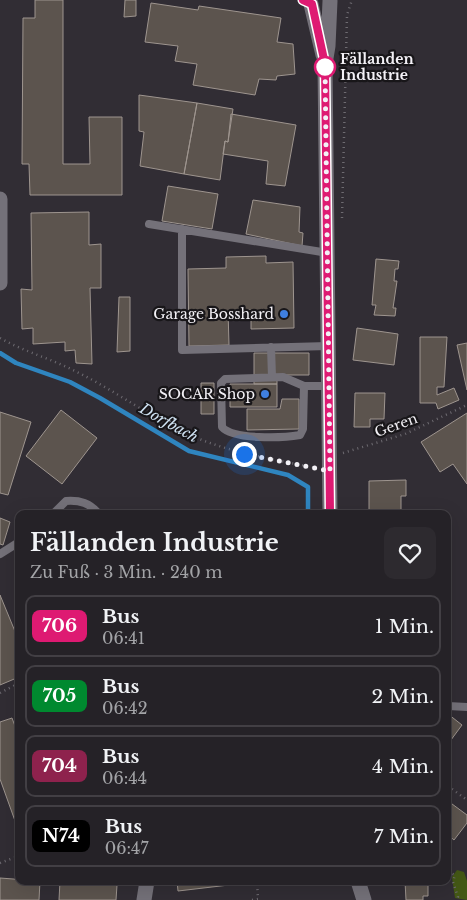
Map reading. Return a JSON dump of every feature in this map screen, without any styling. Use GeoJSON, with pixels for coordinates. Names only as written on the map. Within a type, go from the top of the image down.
{"type":"FeatureCollection","features":[{"type":"Feature","properties":{"kind":"main road"},"geometry":{"type":"LineString","coordinates":[[325,64],[307,2],[330,1],[328,46],[325,64],[328,346],[329,386],[336,460],[330,510]]}},
{"type":"Feature","properties":{"kind":"main road"},"geometry":{"type":"LineString","coordinates":[[0,199],[0,283]]}},
{"type":"Feature","properties":{"kind":"main road"},"geometry":{"type":"LineString","coordinates":[[144,900],[146,885]]}},
{"type":"Feature","properties":{"kind":"main road"},"geometry":{"type":"LineString","coordinates":[[359,885],[364,900]]}},
{"type":"Feature","properties":{"kind":"lane"},"geometry":{"type":"LineString","coordinates":[[149,224],[328,253]]}},
{"type":"Feature","properties":{"kind":"lane"},"geometry":{"type":"LineString","coordinates":[[182,229],[182,350],[328,346]]}},
{"type":"Feature","properties":{"kind":"lane"},"geometry":{"type":"LineString","coordinates":[[271,347],[272,378]]}},
{"type":"Feature","properties":{"kind":"lane"},"geometry":{"type":"LineString","coordinates":[[304,386],[302,434],[242,436],[227,431],[221,421],[222,380],[227,378],[288,378],[304,386],[329,386]]}},
{"type":"Feature","properties":{"kind":"lane"},"geometry":{"type":"LineString","coordinates":[[57,510],[66,501],[80,500],[96,510]]}},
{"type":"Feature","properties":{"kind":"lane"},"geometry":{"type":"LineString","coordinates":[[0,554],[15,545]]}},
{"type":"Feature","properties":{"kind":"lane"},"geometry":{"type":"LineString","coordinates":[[451,706],[467,707]]}},
{"type":"Feature","properties":{"kind":"path"},"geometry":{"type":"LineString","coordinates":[[342,225],[347,15],[352,0]]}},
{"type":"Feature","properties":{"kind":"path"},"geometry":{"type":"LineString","coordinates":[[0,338],[23,350],[78,372],[170,425],[210,444],[244,454],[336,460],[342,444]]}},
{"type":"Feature","properties":{"kind":"path","name":"Geren"},"geometry":{"type":"LineString","coordinates":[[336,460],[405,434],[467,405]]}},
{"type":"Feature","properties":{"kind":"path"},"geometry":{"type":"LineString","coordinates":[[0,693],[15,685]]}},
{"type":"Feature","properties":{"kind":"path"},"geometry":{"type":"LineString","coordinates":[[451,788],[467,800]]}},
{"type":"Feature","properties":{"kind":"path"},"geometry":{"type":"LineString","coordinates":[[0,863],[15,857]]}},
{"type":"Feature","properties":{"kind":"path"},"geometry":{"type":"LineString","coordinates":[[451,874],[455,876],[453,882],[458,897],[456,900]]}},
{"type":"Feature","properties":{"kind":"path"},"geometry":{"type":"LineString","coordinates":[[252,900],[258,899],[257,885]]}},
{"type":"Feature","properties":{"kind":"green space"},"geometry":{"type":"Polygon","coordinates":[[[457,870],[464,872],[467,881],[467,900],[455,898],[452,877],[457,870]]]}},
{"type":"Feature","properties":{"kind":"building"},"geometry":{"type":"Polygon","coordinates":[[[35,0],[63,0],[63,164],[90,164],[89,117],[122,117],[122,195],[30,195],[29,164],[22,164],[23,18],[35,18],[35,0]]]}},
{"type":"Feature","properties":{"kind":"building"},"geometry":{"type":"Polygon","coordinates":[[[125,0],[136,0],[136,16],[124,17],[125,0]]]}},
{"type":"Feature","properties":{"kind":"building"},"geometry":{"type":"Polygon","coordinates":[[[151,3],[198,10],[199,6],[281,18],[277,42],[293,44],[295,74],[277,76],[276,80],[259,79],[255,95],[193,85],[197,64],[175,61],[178,46],[145,42],[151,3]]]}},
{"type":"Feature","properties":{"kind":"building"},"geometry":{"type":"Polygon","coordinates":[[[139,95],[197,103],[184,174],[140,166],[144,132],[139,131],[139,95]]]}},
{"type":"Feature","properties":{"kind":"building"},"geometry":{"type":"Polygon","coordinates":[[[197,103],[233,109],[228,142],[225,141],[220,180],[184,174],[197,103]]]}},
{"type":"Feature","properties":{"kind":"building"},"geometry":{"type":"Polygon","coordinates":[[[231,114],[296,125],[285,186],[266,184],[268,161],[223,154],[225,141],[228,142],[231,114]]]}},
{"type":"Feature","properties":{"kind":"building"},"geometry":{"type":"Polygon","coordinates":[[[168,186],[218,194],[212,229],[162,221],[168,186]]]}},
{"type":"Feature","properties":{"kind":"building"},"geometry":{"type":"Polygon","coordinates":[[[253,200],[300,207],[299,232],[303,233],[302,246],[246,234],[253,200]]]}},
{"type":"Feature","properties":{"kind":"building"},"geometry":{"type":"Polygon","coordinates":[[[89,212],[89,245],[101,244],[101,288],[90,288],[92,364],[76,363],[75,350],[65,351],[65,342],[33,344],[33,328],[22,329],[21,289],[32,290],[31,213],[89,212]]]}},
{"type":"Feature","properties":{"kind":"building"},"geometry":{"type":"Polygon","coordinates":[[[266,256],[266,263],[293,262],[294,328],[251,329],[251,310],[228,310],[229,345],[189,346],[188,269],[226,268],[226,257],[266,256]]]}},
{"type":"Feature","properties":{"kind":"building"},"geometry":{"type":"Polygon","coordinates":[[[376,259],[399,261],[398,269],[395,269],[394,281],[397,281],[393,308],[396,308],[395,316],[374,315],[376,305],[372,305],[376,259]]]}},
{"type":"Feature","properties":{"kind":"building"},"geometry":{"type":"Polygon","coordinates":[[[119,297],[130,297],[130,351],[117,352],[119,297]]]}},
{"type":"Feature","properties":{"kind":"building"},"geometry":{"type":"Polygon","coordinates":[[[357,328],[398,334],[394,365],[353,360],[357,328]]]}},
{"type":"Feature","properties":{"kind":"building"},"geometry":{"type":"Polygon","coordinates":[[[420,337],[447,337],[444,387],[437,387],[437,395],[454,388],[459,400],[438,409],[436,403],[420,403],[420,337]]]}},
{"type":"Feature","properties":{"kind":"building"},"geometry":{"type":"Polygon","coordinates":[[[467,343],[467,390],[457,345],[467,343]]]}},
{"type":"Feature","properties":{"kind":"building"},"geometry":{"type":"Polygon","coordinates":[[[254,353],[309,353],[309,375],[277,375],[277,384],[254,384],[254,353]]]}},
{"type":"Feature","properties":{"kind":"building"},"geometry":{"type":"Polygon","coordinates":[[[201,383],[214,383],[214,414],[201,414],[201,383]]]}},
{"type":"Feature","properties":{"kind":"building"},"geometry":{"type":"Polygon","coordinates":[[[230,384],[277,384],[277,407],[230,407],[230,384]]]}},
{"type":"Feature","properties":{"kind":"building"},"geometry":{"type":"Polygon","coordinates":[[[355,393],[385,393],[384,419],[370,419],[370,427],[354,427],[355,393]]]}},
{"type":"Feature","properties":{"kind":"building"},"geometry":{"type":"Polygon","coordinates":[[[282,399],[299,399],[299,429],[247,430],[247,409],[280,409],[282,399]]]}},
{"type":"Feature","properties":{"kind":"building"},"geometry":{"type":"Polygon","coordinates":[[[61,410],[97,438],[62,484],[26,456],[61,410]]]}},
{"type":"Feature","properties":{"kind":"building"},"geometry":{"type":"Polygon","coordinates":[[[0,412],[31,422],[8,495],[0,493],[0,412]]]}},
{"type":"Feature","properties":{"kind":"building"},"geometry":{"type":"Polygon","coordinates":[[[467,413],[467,484],[453,464],[440,472],[421,442],[467,413]]]}},
{"type":"Feature","properties":{"kind":"building"},"geometry":{"type":"Polygon","coordinates":[[[406,480],[406,496],[401,496],[401,510],[369,510],[369,481],[406,480]]]}},
{"type":"Feature","properties":{"kind":"building"},"geometry":{"type":"Polygon","coordinates":[[[0,518],[10,522],[3,545],[0,544],[0,518]]]}},
{"type":"Feature","properties":{"kind":"building"},"geometry":{"type":"Polygon","coordinates":[[[0,595],[15,631],[15,679],[0,685],[0,595]]]}},
{"type":"Feature","properties":{"kind":"building"},"geometry":{"type":"Polygon","coordinates":[[[451,716],[462,725],[451,740],[451,716]]]}},
{"type":"Feature","properties":{"kind":"building"},"geometry":{"type":"Polygon","coordinates":[[[12,718],[15,726],[15,821],[0,779],[0,722],[12,718]]]}},
{"type":"Feature","properties":{"kind":"building"},"geometry":{"type":"Polygon","coordinates":[[[451,803],[467,815],[467,823],[454,840],[451,838],[451,803]]]}},
{"type":"Feature","properties":{"kind":"building"},"geometry":{"type":"Polygon","coordinates":[[[0,878],[15,879],[15,885],[40,885],[39,900],[0,900],[0,878]]]}},
{"type":"Feature","properties":{"kind":"building"},"geometry":{"type":"Polygon","coordinates":[[[60,885],[117,885],[116,900],[59,900],[60,885]]]}},
{"type":"Feature","properties":{"kind":"building"},"geometry":{"type":"Polygon","coordinates":[[[177,885],[229,885],[178,891],[177,885]]]}},
{"type":"Feature","properties":{"kind":"building"},"geometry":{"type":"Polygon","coordinates":[[[405,885],[428,885],[428,896],[423,896],[423,900],[406,900],[405,885]]]}},
{"type":"Feature","properties":{"kind":"waterway","name":"Dorfbach"},"geometry":{"type":"LineString","coordinates":[[0,353],[16,363],[70,382],[189,451],[288,475],[308,487],[308,510]]}},
{"type":"Feature","properties":{"kind":"bus line","name":"706"},"geometry":{"type":"LineString","coordinates":[[303,0],[312,4],[325,64],[330,510]]}},
{"type":"Feature","properties":{"kind":"place","name":"Fällanden Industrie"},"geometry":{"type":"Point","coordinates":[325,67]}},
{"type":"Feature","properties":{"kind":"place","name":"Garage Bosshard"},"geometry":{"type":"Point","coordinates":[284,314]}},
{"type":"Feature","properties":{"kind":"place","name":"SOCAR Shop"},"geometry":{"type":"Point","coordinates":[265,394]}},
{"type":"Feature","properties":{"kind":"route"},"geometry":{"type":"LineString","coordinates":[[244,454],[330,471],[325,64],[325,67]]}}]}
